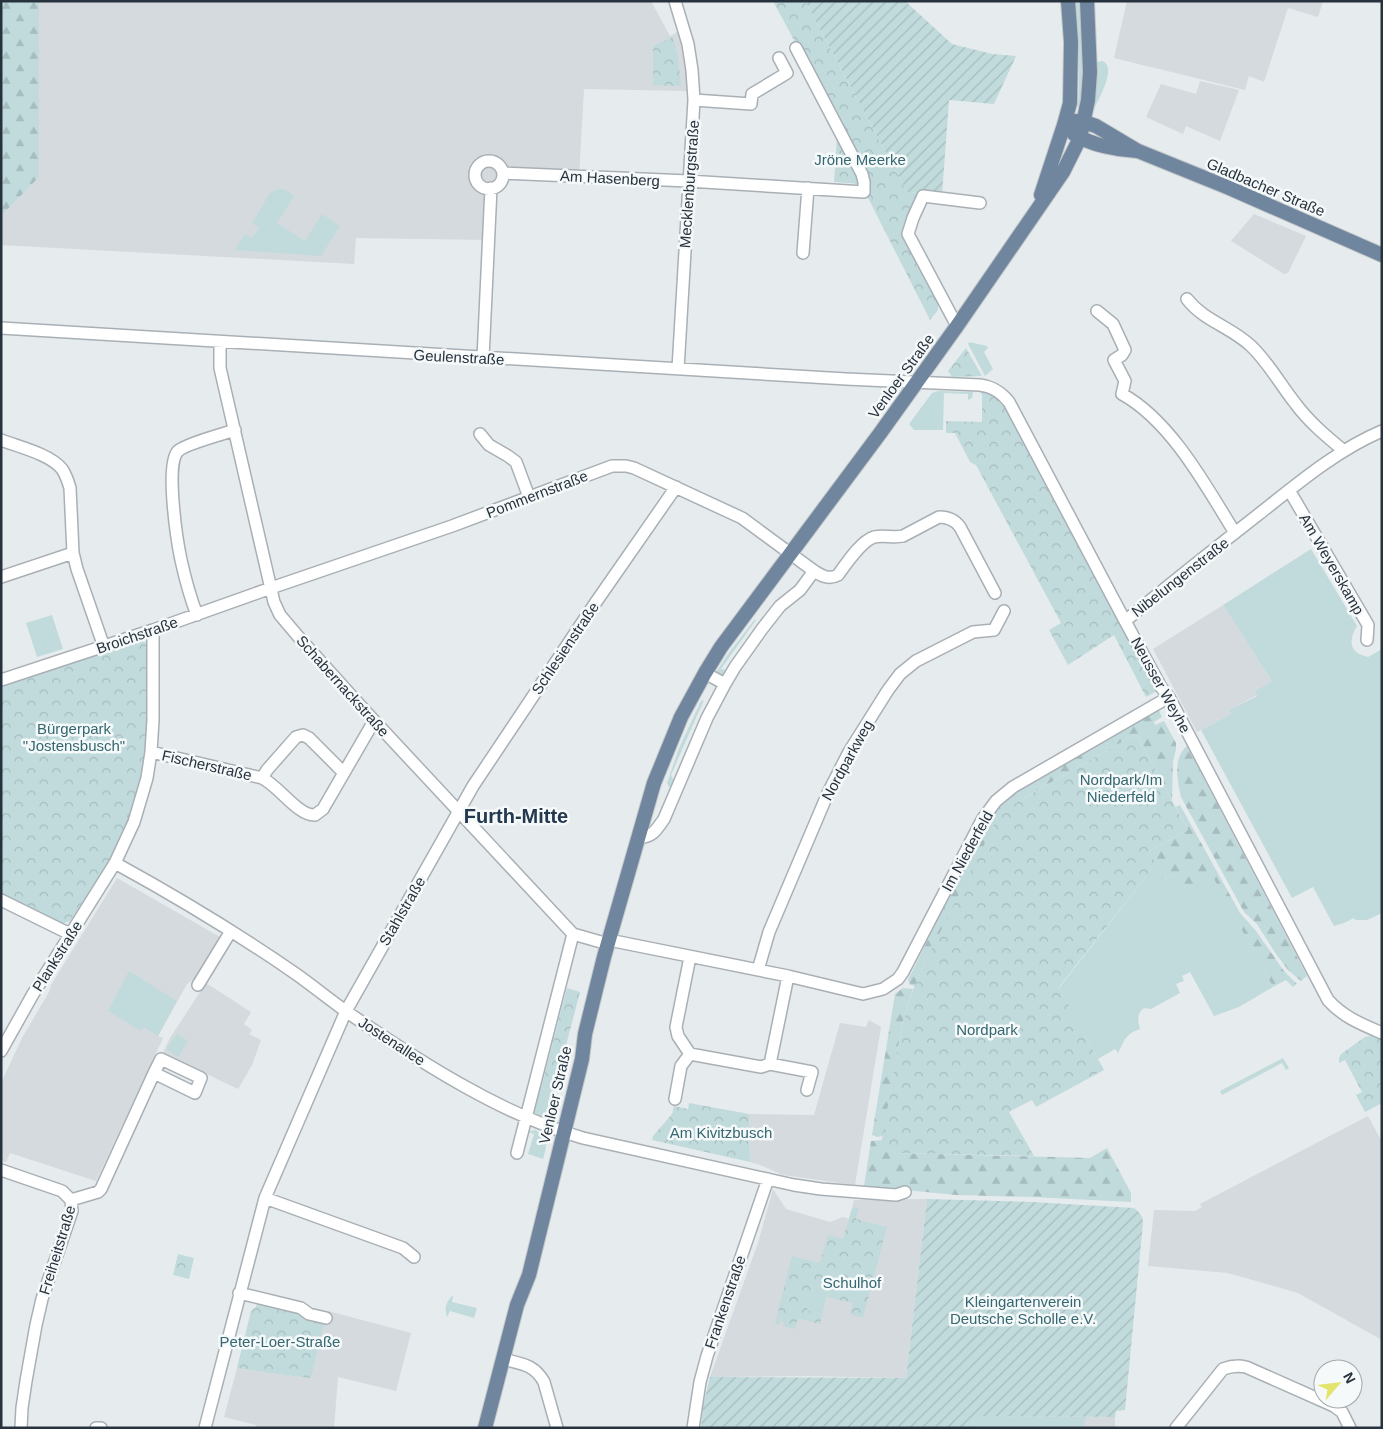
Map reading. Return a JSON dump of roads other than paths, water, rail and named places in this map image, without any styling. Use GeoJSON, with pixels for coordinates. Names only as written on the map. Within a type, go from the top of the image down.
{"type":"FeatureCollection","features":[{"type":"Feature","properties":{"kind":"main road","name":"Venloer Straße"},"geometry":{"type":"LineString","coordinates":[[1034,215],[1070,104],[1071,42],[1068,1]]}},
{"type":"Feature","properties":{"kind":"main road","name":"Venloer Straße"},"geometry":{"type":"LineString","coordinates":[[485,1428],[517,1305],[529,1275],[582,1060],[585,1034],[609,942],[654,783],[681,718],[705,672],[721,647],[916,383],[1063,172],[1080,138],[1088,100],[1090,72],[1087,2]]}},
{"type":"Feature","properties":{"kind":"main road"},"geometry":{"type":"LineString","coordinates":[[1080,138],[1070,132],[1064,125],[1075,121],[1084,122]]}},
{"type":"Feature","properties":{"kind":"main road","name":"Gladbacher Straße"},"geometry":{"type":"LineString","coordinates":[[1084,122],[1096,126],[1138,151],[1234,190],[1382,255]]}},
{"type":"Feature","properties":{"kind":"main road","name":"Gladbacher Straße"},"geometry":{"type":"LineString","coordinates":[[1080,138],[1119,150],[1138,151]]}},
{"type":"Feature","properties":{"kind":"street","name":"Mecklenburgstraße"},"geometry":{"type":"LineString","coordinates":[[675,1],[688,44],[694,100],[678,369]]}},
{"type":"Feature","properties":{"kind":"street","name":"Am Hasenberg"},"geometry":{"type":"LineString","coordinates":[[491,188],[481,186],[476,181],[475,174],[478,165],[483,162],[492,161],[499,165],[503,173],[688,181],[864,192],[862,174],[796,48]]}},
{"type":"Feature","properties":{"kind":"street"},"geometry":{"type":"LineString","coordinates":[[694,100],[751,104],[752,94],[787,73],[779,58]]}},
{"type":"Feature","properties":{"kind":"street"},"geometry":{"type":"LineString","coordinates":[[483,358],[491,188],[500,183],[503,173]]}},
{"type":"Feature","properties":{"kind":"street"},"geometry":{"type":"LineString","coordinates":[[803,253],[808,188]]}},
{"type":"Feature","properties":{"kind":"street"},"geometry":{"type":"LineString","coordinates":[[957,326],[908,234],[923,196],[944,197],[980,203]]}},
{"type":"Feature","properties":{"kind":"street"},"geometry":{"type":"LineString","coordinates":[[1187,298],[1200,314],[1249,344],[1268,364],[1305,416],[1344,451]]}},
{"type":"Feature","properties":{"kind":"street","name":"Nibelungenstraße"},"geometry":{"type":"LineString","coordinates":[[1097,312],[1113,324],[1125,350],[1122,355],[1114,360],[1125,381],[1122,394],[1147,411],[1177,445],[1199,474],[1235,533]]}},
{"type":"Feature","properties":{"kind":"street","name":"Geulenstraße"},"geometry":{"type":"LineString","coordinates":[[1,328],[916,383]]}},
{"type":"Feature","properties":{"kind":"street","name":"Schabernackstraße"},"geometry":{"type":"LineString","coordinates":[[220,342],[220,368],[274,602],[280,614],[374,721],[573,934]]}},
{"type":"Feature","properties":{"kind":"street","name":"Neusser Weyhe"},"geometry":{"type":"LineString","coordinates":[[916,383],[988,386],[1004,395],[1161,687],[1169,697],[1328,1000],[1349,1018],[1382,1032]]}},
{"type":"Feature","properties":{"kind":"street"},"geometry":{"type":"LineString","coordinates":[[197,615],[181,560],[177,536],[172,488],[173,459],[176,453],[185,447],[235,430]]}},
{"type":"Feature","properties":{"kind":"street","name":"Nibelungenstraße"},"geometry":{"type":"LineString","coordinates":[[1125,620],[1289,490],[1344,451],[1382,431]]}},
{"type":"Feature","properties":{"kind":"street"},"geometry":{"type":"LineString","coordinates":[[480,434],[488,445],[516,462],[529,497]]}},
{"type":"Feature","properties":{"kind":"street"},"geometry":{"type":"LineString","coordinates":[[1,440],[48,458],[55,462],[65,473],[70,488],[73,553],[77,570],[104,647]]}},
{"type":"Feature","properties":{"kind":"street","name":"Pommernstraße"},"geometry":{"type":"LineString","coordinates":[[271,588],[452,526],[612,466],[634,468],[742,518],[791,554]]}},
{"type":"Feature","properties":{"kind":"street","name":"Schlesienstraße"},"geometry":{"type":"LineString","coordinates":[[458,812],[506,735],[676,487]]}},
{"type":"Feature","properties":{"kind":"street","name":"Am Weyerskamp"},"geometry":{"type":"LineString","coordinates":[[1289,490],[1368,626],[1367,640]]}},
{"type":"Feature","properties":{"kind":"street"},"geometry":{"type":"LineString","coordinates":[[791,554],[822,576],[827,578],[834,577],[838,575],[860,547],[872,538],[878,536],[893,538],[903,536],[939,517],[945,517],[956,522],[960,527],[995,593]]}},
{"type":"Feature","properties":{"kind":"street"},"geometry":{"type":"LineString","coordinates":[[1,577],[73,553]]}},
{"type":"Feature","properties":{"kind":"street"},"geometry":{"type":"LineString","coordinates":[[639,838],[648,837],[656,831],[664,819],[707,718],[735,667],[780,606],[800,590],[814,571]]}},
{"type":"Feature","properties":{"kind":"street","name":"Broichstraße"},"geometry":{"type":"LineString","coordinates":[[1,680],[104,647],[271,588]]}},
{"type":"Feature","properties":{"kind":"street","name":"Nordparkweg"},"geometry":{"type":"LineString","coordinates":[[758,970],[769,932],[828,793],[849,752],[888,690],[900,674],[916,661],[972,632],[994,630],[1004,611]]}},
{"type":"Feature","properties":{"kind":"street","name":"Plankstraße"},"geometry":{"type":"LineString","coordinates":[[1,1051],[33,994],[115,863],[134,822],[142,799],[152,752],[153,630]]}},
{"type":"Feature","properties":{"kind":"street"},"geometry":{"type":"LineString","coordinates":[[705,672],[725,684]]}},
{"type":"Feature","properties":{"kind":"street","name":"Im Niederfeld"},"geometry":{"type":"LineString","coordinates":[[788,976],[863,994],[882,989],[898,979],[982,820],[996,801],[1013,787],[1169,697]]}},
{"type":"Feature","properties":{"kind":"street","name":"Fischerstraße"},"geometry":{"type":"LineString","coordinates":[[152,752],[262,778],[270,782],[305,814],[315,815],[322,809],[374,721]]}},
{"type":"Feature","properties":{"kind":"street","name":"Fischerstraße"},"geometry":{"type":"LineString","coordinates":[[262,778],[296,737],[303,735],[309,738],[344,773]]}},
{"type":"Feature","properties":{"kind":"street","name":"Stahlstraße"},"geometry":{"type":"LineString","coordinates":[[346,1011],[458,812]]}},
{"type":"Feature","properties":{"kind":"street","name":"Jostenallee"},"geometry":{"type":"LineString","coordinates":[[115,863],[232,931],[416,1058],[468,1088],[564,1133]]}},
{"type":"Feature","properties":{"kind":"street"},"geometry":{"type":"LineString","coordinates":[[1,900],[70,934]]}},
{"type":"Feature","properties":{"kind":"street"},"geometry":{"type":"LineString","coordinates":[[198,985],[232,931]]}},
{"type":"Feature","properties":{"kind":"street"},"geometry":{"type":"LineString","coordinates":[[573,934],[788,976],[770,1064]]}},
{"type":"Feature","properties":{"kind":"street","name":"Venloer Straße"},"geometry":{"type":"LineString","coordinates":[[517,1153],[573,934]]}},
{"type":"Feature","properties":{"kind":"street"},"geometry":{"type":"LineString","coordinates":[[690,957],[676,1027],[678,1036],[690,1054],[761,1067],[770,1064],[812,1072],[807,1090]]}},
{"type":"Feature","properties":{"kind":"street"},"geometry":{"type":"LineString","coordinates":[[204,1428],[265,1198],[346,1011]]}},
{"type":"Feature","properties":{"kind":"street"},"geometry":{"type":"LineString","coordinates":[[675,1099],[681,1066],[690,1054]]}},
{"type":"Feature","properties":{"kind":"street","name":"Freiheitstraße"},"geometry":{"type":"LineString","coordinates":[[21,1428],[22,1408],[36,1325],[42,1299],[72,1212],[71,1200],[98,1192],[101,1189],[154,1073]]}},
{"type":"Feature","properties":{"kind":"street"},"geometry":{"type":"LineString","coordinates":[[564,1133],[794,1185],[848,1192],[896,1195],[905,1192]]}},
{"type":"Feature","properties":{"kind":"street"},"geometry":{"type":"LineString","coordinates":[[1,1170],[62,1191],[71,1200]]}},
{"type":"Feature","properties":{"kind":"street","name":"Frankenstraße"},"geometry":{"type":"LineString","coordinates":[[693,1428],[698,1390],[707,1356],[768,1179]]}},
{"type":"Feature","properties":{"kind":"street"},"geometry":{"type":"LineString","coordinates":[[265,1198],[403,1248],[414,1257]]}},
{"type":"Feature","properties":{"kind":"street"},"geometry":{"type":"LineString","coordinates":[[239,1293],[301,1308],[309,1314],[326,1318]]}},
{"type":"Feature","properties":{"kind":"street"},"geometry":{"type":"LineString","coordinates":[[503,1359],[529,1366],[541,1376],[557,1428]]}},
{"type":"Feature","properties":{"kind":"street"},"geometry":{"type":"LineString","coordinates":[[1176,1428],[1223,1369],[1238,1365],[1334,1406],[1342,1412],[1350,1428]]}},
{"type":"Feature","properties":{"kind":"street"},"geometry":{"type":"LineString","coordinates":[[96,1428],[101,1428]]}},
{"type":"Feature","properties":{"kind":"district","name":"Furth-Mitte"},"geometry":{"type":"Point","coordinates":[516,816]}},
{"type":"Feature","properties":{"kind":"park label","name":"Jröne Meerke"},"geometry":{"type":"Point","coordinates":[860,159]}},
{"type":"Feature","properties":{"kind":"park label","name":"Bürgerpark \"Jostensbusch\""},"geometry":{"type":"Point","coordinates":[74,736]}},
{"type":"Feature","properties":{"kind":"park label","name":"Nordpark/Im Niederfeld"},"geometry":{"type":"Point","coordinates":[1121,788]}},
{"type":"Feature","properties":{"kind":"park label","name":"Nordpark"},"geometry":{"type":"Point","coordinates":[987,1029]}},
{"type":"Feature","properties":{"kind":"park label","name":"Am Kivitzbusch"},"geometry":{"type":"Point","coordinates":[721,1132]}},
{"type":"Feature","properties":{"kind":"park label","name":"Schulhof"},"geometry":{"type":"Point","coordinates":[852,1282]}},
{"type":"Feature","properties":{"kind":"park label","name":"Kleingartenverein Deutsche Scholle e.V."},"geometry":{"type":"Point","coordinates":[1023,1310]}},
{"type":"Feature","properties":{"kind":"park label","name":"Peter-Loer-Straße"},"geometry":{"type":"Point","coordinates":[280,1341]}}]}
